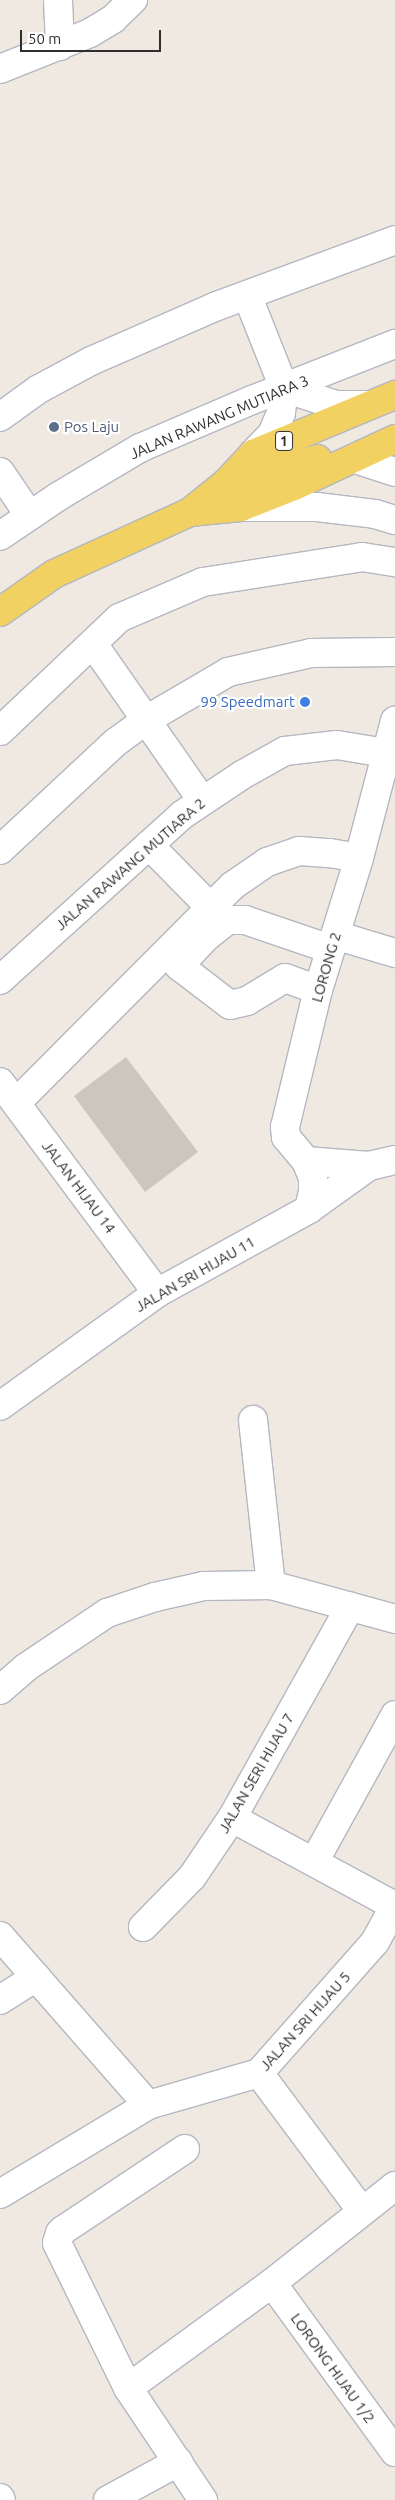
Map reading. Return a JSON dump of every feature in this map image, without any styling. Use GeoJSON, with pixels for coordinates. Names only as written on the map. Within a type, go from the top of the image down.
{"type":"FeatureCollection","features":[{"type":"Feature","properties":{"kind":"main road","name":"1"},"geometry":{"type":"LineString","coordinates":[[0,612],[54,574],[190,512],[226,483],[253,454],[395,395]]}},
{"type":"Feature","properties":{"kind":"main road","name":"1"},"geometry":{"type":"LineString","coordinates":[[190,512],[241,507],[395,439]]}},
{"type":"Feature","properties":{"kind":"main road"},"geometry":{"type":"LineString","coordinates":[[226,483],[251,483],[306,462],[328,457],[355,458]]}},
{"type":"Feature","properties":{"kind":"street"},"geometry":{"type":"LineString","coordinates":[[58,0],[60,46]]}},
{"type":"Feature","properties":{"kind":"street"},"geometry":{"type":"LineString","coordinates":[[0,70],[90,33],[113,19],[133,0]]}},
{"type":"Feature","properties":{"kind":"street"},"geometry":{"type":"LineString","coordinates":[[0,416],[39,389],[91,361],[217,306],[395,240]]}},
{"type":"Feature","properties":{"kind":"street"},"geometry":{"type":"LineString","coordinates":[[248,295],[284,388],[281,413],[272,434],[253,454]]}},
{"type":"Feature","properties":{"kind":"street","name":"JALAN RAWANG MUTIARA 3"},"geometry":{"type":"LineString","coordinates":[[0,536],[140,448],[395,344]]}},
{"type":"Feature","properties":{"kind":"street"},"geometry":{"type":"LineString","coordinates":[[284,388],[336,405],[369,405]]}},
{"type":"Feature","properties":{"kind":"street"},"geometry":{"type":"LineString","coordinates":[[355,458],[395,472]]}},
{"type":"Feature","properties":{"kind":"street"},"geometry":{"type":"LineString","coordinates":[[0,472],[30,516]]}},
{"type":"Feature","properties":{"kind":"street"},"geometry":{"type":"LineString","coordinates":[[241,507],[317,508],[375,514],[395,520]]}},
{"type":"Feature","properties":{"kind":"street"},"geometry":{"type":"LineString","coordinates":[[0,731],[119,618],[203,582],[362,557],[395,562]]}},
{"type":"Feature","properties":{"kind":"street"},"geometry":{"type":"LineString","coordinates":[[93,644],[202,800]]}},
{"type":"Feature","properties":{"kind":"street"},"geometry":{"type":"LineString","coordinates":[[0,850],[116,742],[146,720],[228,672],[311,653],[395,652]]}},
{"type":"Feature","properties":{"kind":"street","name":"LORONG 2"},"geometry":{"type":"LineString","coordinates":[[309,1209],[313,1192],[313,1178],[306,1161],[286,1136],[285,1130],[318,990],[390,755],[395,720]]}},
{"type":"Feature","properties":{"kind":"street","name":"JALAN RAWANG MUTIARA 2"},"geometry":{"type":"LineString","coordinates":[[3,970],[202,800],[285,751],[337,745],[390,755]]}},
{"type":"Feature","properties":{"kind":"street"},"geometry":{"type":"LineString","coordinates":[[149,845],[210,907]]}},
{"type":"Feature","properties":{"kind":"street"},"geometry":{"type":"LineString","coordinates":[[16,1103],[232,886],[268,862],[299,851],[330,853],[358,858]]}},
{"type":"Feature","properties":{"kind":"street"},"geometry":{"type":"LineString","coordinates":[[285,978],[247,1002],[230,1005],[179,966],[206,937],[228,920],[246,920],[290,936],[395,953]]}},
{"type":"Feature","properties":{"kind":"street"},"geometry":{"type":"LineString","coordinates":[[285,978],[290,936]]}},
{"type":"Feature","properties":{"kind":"street"},"geometry":{"type":"LineString","coordinates":[[285,978],[318,990]]}},
{"type":"Feature","properties":{"kind":"street","name":"JALAN HIJAU 14"},"geometry":{"type":"LineString","coordinates":[[0,1082],[157,1292]]}},
{"type":"Feature","properties":{"kind":"street","name":"JALAN SRI HIJAU 11"},"geometry":{"type":"LineString","coordinates":[[306,1161],[369,1166],[395,1160]]}},
{"type":"Feature","properties":{"kind":"street","name":"JALAN SRI HIJAU 11"},"geometry":{"type":"LineString","coordinates":[[0,1406],[157,1292],[309,1209],[369,1166]]}},
{"type":"Feature","properties":{"kind":"street"},"geometry":{"type":"LineString","coordinates":[[253,1420],[271,1585]]}},
{"type":"Feature","properties":{"kind":"street"},"geometry":{"type":"LineString","coordinates":[[0,1690],[26,1668],[107,1613],[155,1597],[204,1586],[271,1585],[395,1619]]}},
{"type":"Feature","properties":{"kind":"street","name":"JALAN SERI HIJAU 7"},"geometry":{"type":"LineString","coordinates":[[143,1927],[192,1877],[232,1818],[350,1606]]}},
{"type":"Feature","properties":{"kind":"street"},"geometry":{"type":"LineString","coordinates":[[314,1862],[395,1715]]}},
{"type":"Feature","properties":{"kind":"street"},"geometry":{"type":"LineString","coordinates":[[232,1818],[395,1906]]}},
{"type":"Feature","properties":{"kind":"street","name":"JALAN SRI HIJAU 5"},"geometry":{"type":"LineString","coordinates":[[0,2194],[148,2105],[260,2073],[375,1942],[395,1906]]}},
{"type":"Feature","properties":{"kind":"street"},"geometry":{"type":"LineString","coordinates":[[0,1936],[148,2105]]}},
{"type":"Feature","properties":{"kind":"street"},"geometry":{"type":"LineString","coordinates":[[0,2000],[36,1977]]}},
{"type":"Feature","properties":{"kind":"street"},"geometry":{"type":"LineString","coordinates":[[260,2073],[362,2211]]}},
{"type":"Feature","properties":{"kind":"street"},"geometry":{"type":"LineString","coordinates":[[185,2149],[63,2230],[57,2238],[58,2248],[128,2388],[203,2500]]}},
{"type":"Feature","properties":{"kind":"street"},"geometry":{"type":"LineString","coordinates":[[128,2388],[272,2283],[395,2186]]}},
{"type":"Feature","properties":{"kind":"street","name":"LORONG HIJAU 1/2"},"geometry":{"type":"LineString","coordinates":[[272,2283],[395,2452]]}},
{"type":"Feature","properties":{"kind":"street"},"geometry":{"type":"LineString","coordinates":[[108,2500],[178,2462]]}},
{"type":"Feature","properties":{"kind":"building"},"geometry":{"type":"Polygon","coordinates":[[[126,1057],[198,1152],[145,1192],[74,1096],[126,1057]]]}},
{"type":"Feature","properties":{"kind":"place","name":"Pos Laju"},"geometry":{"type":"Point","coordinates":[54,427]}},
{"type":"Feature","properties":{"kind":"place","name":"99 Speedmart"},"geometry":{"type":"Point","coordinates":[305,702]}}]}
